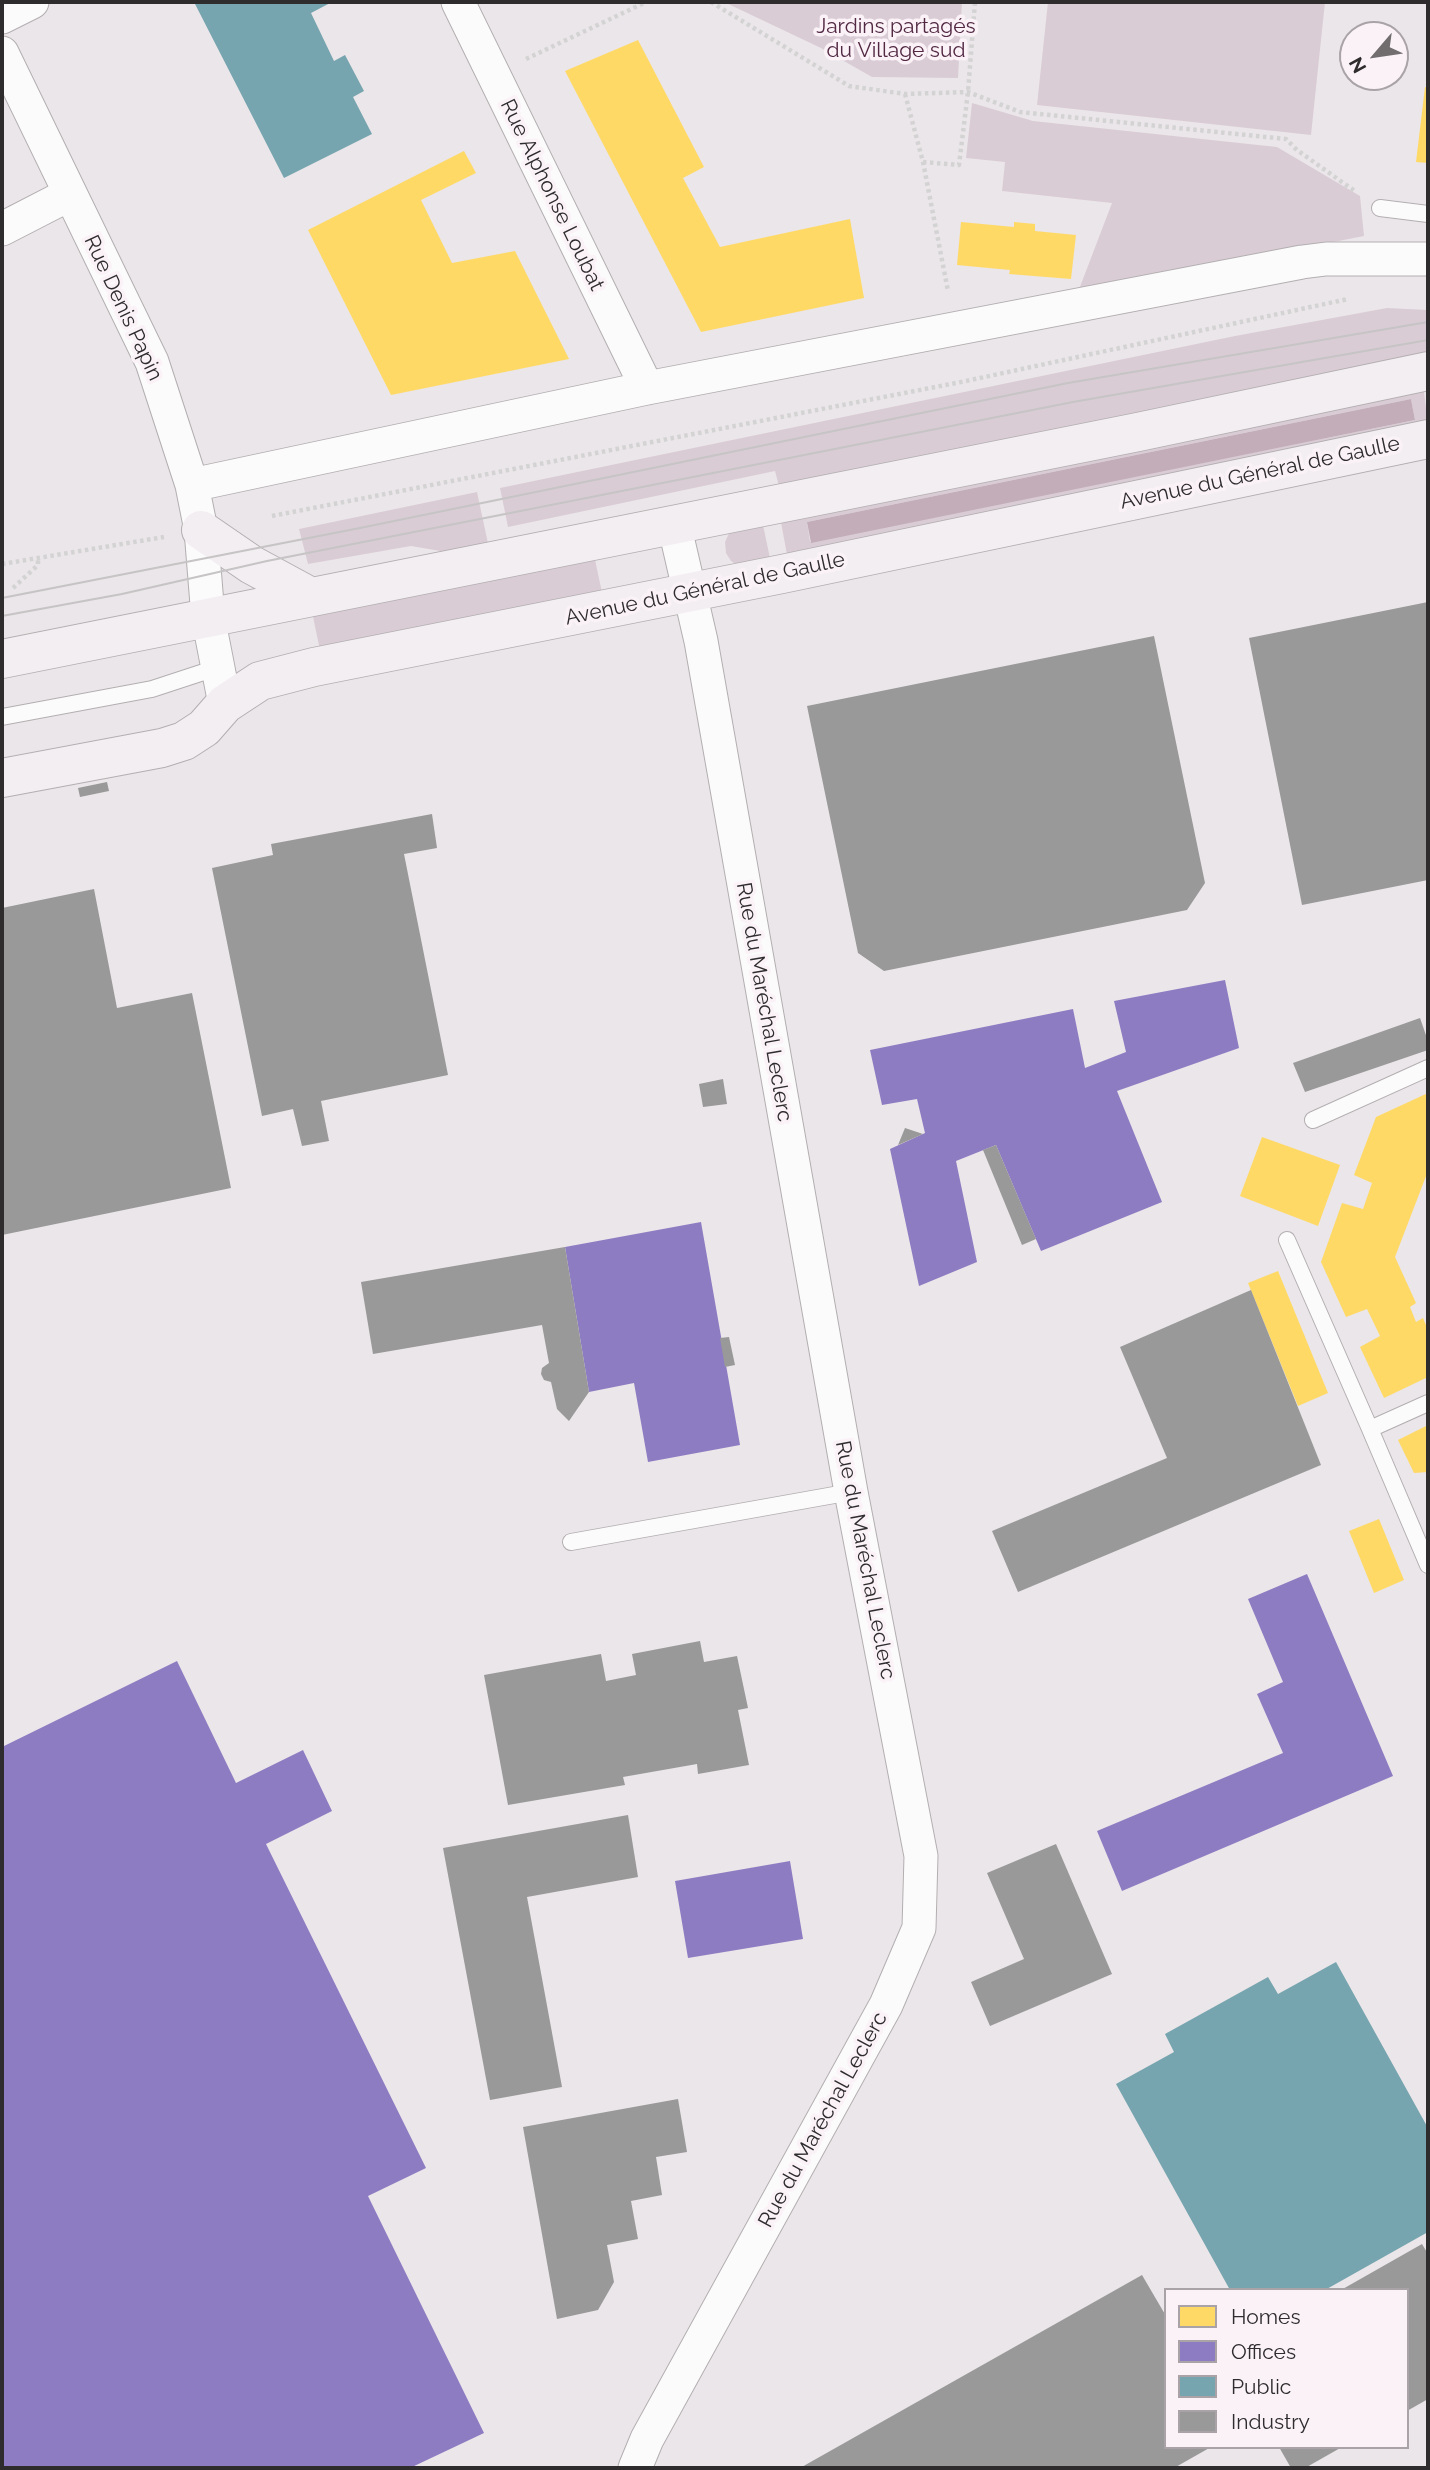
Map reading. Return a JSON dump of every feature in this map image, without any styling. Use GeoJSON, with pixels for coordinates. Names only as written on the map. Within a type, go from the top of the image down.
{"type":"FeatureCollection","features":[{"type":"Feature","properties":{"kind":"main road"},"geometry":{"type":"LineString","coordinates":[[2,659],[1152,430],[1428,371]]}},
{"type":"Feature","properties":{"kind":"main road","name":"Avenue du Général de Gaulle"},"geometry":{"type":"LineString","coordinates":[[2,778],[162,748],[184,741],[204,728],[220,686],[260,681],[314,667],[782,574],[1428,439]]}},
{"type":"Feature","properties":{"kind":"main road"},"geometry":{"type":"LineString","coordinates":[[185,533],[311,597]]}},
{"type":"Feature","properties":{"kind":"street"},"geometry":{"type":"LineString","coordinates":[[2,17],[32,2]]}},
{"type":"Feature","properties":{"kind":"street","name":"Rue Alphonse Loubat"},"geometry":{"type":"LineString","coordinates":[[458,2],[647,388]]}},
{"type":"Feature","properties":{"kind":"street","name":"Rue Denis Papin"},"geometry":{"type":"LineString","coordinates":[[2,54],[152,362],[192,485],[185,533],[208,617],[220,686]]}},
{"type":"Feature","properties":{"kind":"street"},"geometry":{"type":"LineString","coordinates":[[2,229],[70,194]]}},
{"type":"Feature","properties":{"kind":"street"},"geometry":{"type":"LineString","coordinates":[[192,485],[647,388],[1302,262],[1326,259],[1428,259]]}},
{"type":"Feature","properties":{"kind":"street","name":"Rue du Maréchal Leclerc"},"geometry":{"type":"LineString","coordinates":[[635,2468],[647,2439],[886,2005],[919,1928],[921,1856],[852,1492],[701,641],[674,524]]}},
{"type":"Feature","properties":{"kind":"lane"},"geometry":{"type":"LineString","coordinates":[[1380,208],[1428,214]]}},
{"type":"Feature","properties":{"kind":"lane"},"geometry":{"type":"LineString","coordinates":[[2,717],[152,689],[220,686]]}},
{"type":"Feature","properties":{"kind":"lane"},"geometry":{"type":"LineString","coordinates":[[1312,1119],[1428,1068]]}},
{"type":"Feature","properties":{"kind":"lane"},"geometry":{"type":"LineString","coordinates":[[1287,1240],[1428,1565]]}},
{"type":"Feature","properties":{"kind":"lane"},"geometry":{"type":"LineString","coordinates":[[1370,1429],[1428,1403]]}},
{"type":"Feature","properties":{"kind":"lane"},"geometry":{"type":"LineString","coordinates":[[571,1542],[852,1492]]}},
{"type":"Feature","properties":{"kind":"path"},"geometry":{"type":"LineString","coordinates":[[493,74],[646,2]]}},
{"type":"Feature","properties":{"kind":"path"},"geometry":{"type":"LineString","coordinates":[[711,2],[849,86],[905,94],[968,92],[1020,112],[1286,139],[1297,150],[1380,208]]}},
{"type":"Feature","properties":{"kind":"path"},"geometry":{"type":"LineString","coordinates":[[923,162],[959,165],[975,2]]}},
{"type":"Feature","properties":{"kind":"path"},"geometry":{"type":"LineString","coordinates":[[905,94],[923,162],[966,381]]}},
{"type":"Feature","properties":{"kind":"path"},"geometry":{"type":"LineString","coordinates":[[272,516],[966,381],[1361,297]]}},
{"type":"Feature","properties":{"kind":"path"},"geometry":{"type":"LineString","coordinates":[[2,564],[185,533]]}},
{"type":"Feature","properties":{"kind":"path"},"geometry":{"type":"LineString","coordinates":[[13,588],[38,565],[38,559]]}},
{"type":"Feature","properties":{"kind":"green space","name":"Jardins partagés du Village sud"},"geometry":{"type":"Polygon","coordinates":[[[724,2],[962,2],[958,78],[872,77],[821,48],[724,2]]]}},
{"type":"Feature","properties":{"kind":"green space"},"geometry":{"type":"Polygon","coordinates":[[[1048,2],[1325,2],[1311,135],[1037,105],[1048,2]]]}},
{"type":"Feature","properties":{"kind":"green space"},"geometry":{"type":"Polygon","coordinates":[[[972,103],[1033,121],[1277,147],[1360,196],[1364,236],[1078,292],[1112,203],[1002,191],[1005,162],[966,158],[972,103]]]}},
{"type":"Feature","properties":{"kind":"green space"},"geometry":{"type":"Polygon","coordinates":[[[1387,308],[1428,310],[1428,359],[780,490],[775,471],[508,527],[500,488],[1235,336],[1387,308]]]}},
{"type":"Feature","properties":{"kind":"green space"},"geometry":{"type":"Polygon","coordinates":[[[1423,385],[1428,423],[788,560],[780,517],[1423,385]],[[1411,399],[807,522],[810,542],[1415,420],[1411,399]]]}},
{"type":"Feature","properties":{"kind":"green space"},"geometry":{"type":"Polygon","coordinates":[[[477,492],[489,548],[452,553],[411,546],[308,564],[299,529],[477,492]]]}},
{"type":"Feature","properties":{"kind":"green space"},"geometry":{"type":"Polygon","coordinates":[[[762,520],[771,563],[739,566],[731,561],[726,553],[725,542],[730,531],[762,520]]]}},
{"type":"Feature","properties":{"kind":"green space"},"geometry":{"type":"Polygon","coordinates":[[[594,555],[603,597],[321,655],[312,612],[594,555]]]}},
{"type":"Feature","properties":{"kind":"shaded area"},"geometry":{"type":"Polygon","coordinates":[[[1411,399],[1415,420],[811,543],[807,522],[1411,399]]]}},
{"type":"Feature","properties":{"kind":"building: Homes"},"geometry":{"type":"Polygon","coordinates":[[[638,40],[704,167],[683,178],[720,247],[850,219],[864,298],[701,332],[565,71],[638,40]]]}},
{"type":"Feature","properties":{"kind":"building: Homes"},"geometry":{"type":"Polygon","coordinates":[[[1425,87],[1428,88],[1428,163],[1416,162],[1425,87]]]}},
{"type":"Feature","properties":{"kind":"building: Homes"},"geometry":{"type":"Polygon","coordinates":[[[464,151],[476,173],[421,200],[452,263],[515,251],[569,359],[391,395],[308,230],[464,151]]]}},
{"type":"Feature","properties":{"kind":"building: Homes"},"geometry":{"type":"Polygon","coordinates":[[[961,222],[1014,227],[1014,222],[1035,224],[1035,231],[1076,235],[1071,279],[1009,274],[1010,270],[957,265],[961,222]]]}},
{"type":"Feature","properties":{"kind":"building: Homes"},"geometry":{"type":"Polygon","coordinates":[[[1428,1093],[1428,1171],[1395,1257],[1416,1303],[1410,1307],[1416,1322],[1423,1318],[1428,1330],[1428,1377],[1384,1398],[1360,1347],[1380,1336],[1367,1309],[1346,1317],[1321,1262],[1342,1203],[1363,1209],[1372,1183],[1354,1175],[1376,1117],[1428,1093]]]}},
{"type":"Feature","properties":{"kind":"building: Homes"},"geometry":{"type":"Polygon","coordinates":[[[1262,1137],[1340,1165],[1318,1226],[1240,1196],[1262,1137]]]}},
{"type":"Feature","properties":{"kind":"building: Homes"},"geometry":{"type":"Polygon","coordinates":[[[1278,1271],[1328,1393],[1298,1406],[1248,1283],[1278,1271]]]}},
{"type":"Feature","properties":{"kind":"building: Homes"},"geometry":{"type":"Polygon","coordinates":[[[1428,1425],[1428,1472],[1414,1473],[1398,1440],[1428,1425]]]}},
{"type":"Feature","properties":{"kind":"building: Homes"},"geometry":{"type":"Polygon","coordinates":[[[1379,1519],[1404,1580],[1374,1593],[1349,1531],[1379,1519]]]}},
{"type":"Feature","properties":{"kind":"building: Offices"},"geometry":{"type":"Polygon","coordinates":[[[1225,980],[1239,1048],[1117,1091],[1162,1202],[1041,1251],[996,1145],[956,1161],[977,1262],[919,1286],[890,1149],[925,1133],[917,1099],[882,1105],[870,1050],[1073,1009],[1085,1068],[1126,1052],[1114,1001],[1225,980]]]}},
{"type":"Feature","properties":{"kind":"building: Offices"},"geometry":{"type":"Polygon","coordinates":[[[701,1222],[740,1445],[648,1462],[634,1383],[589,1392],[565,1247],[701,1222]]]}},
{"type":"Feature","properties":{"kind":"building: Offices"},"geometry":{"type":"Polygon","coordinates":[[[1307,1574],[1393,1776],[1122,1891],[1097,1831],[1283,1753],[1257,1694],[1283,1682],[1248,1599],[1307,1574]]]}},
{"type":"Feature","properties":{"kind":"building: Offices"},"geometry":{"type":"Polygon","coordinates":[[[177,1661],[236,1783],[303,1750],[332,1811],[266,1844],[426,2168],[368,2196],[484,2433],[410,2468],[2,2468],[2,1747],[177,1661]]]}},
{"type":"Feature","properties":{"kind":"building: Offices"},"geometry":{"type":"Polygon","coordinates":[[[790,1861],[803,1939],[688,1958],[675,1881],[790,1861]]]}},
{"type":"Feature","properties":{"kind":"building: Public"},"geometry":{"type":"Polygon","coordinates":[[[194,2],[332,2],[311,13],[334,61],[345,55],[364,91],[353,97],[372,134],[284,178],[194,2]]]}},
{"type":"Feature","properties":{"kind":"building: Public"},"geometry":{"type":"Polygon","coordinates":[[[1336,1962],[1428,2128],[1428,2232],[1329,2288],[1229,2288],[1116,2084],[1174,2052],[1165,2034],[1268,1977],[1278,1994],[1336,1962]]]}},
{"type":"Feature","properties":{"kind":"building: Industry"},"geometry":{"type":"Polygon","coordinates":[[[1428,602],[1428,880],[1302,905],[1249,638],[1428,602]]]}},
{"type":"Feature","properties":{"kind":"building: Industry"},"geometry":{"type":"Polygon","coordinates":[[[1154,636],[1205,883],[1187,910],[884,971],[858,953],[807,706],[1154,636]]]}},
{"type":"Feature","properties":{"kind":"building: Industry"},"geometry":{"type":"Polygon","coordinates":[[[107,782],[109,791],[80,797],[78,788],[107,782]]]}},
{"type":"Feature","properties":{"kind":"building: Industry"},"geometry":{"type":"Polygon","coordinates":[[[432,814],[437,848],[404,854],[448,1075],[321,1101],[329,1141],[302,1146],[293,1109],[262,1116],[212,868],[273,855],[271,844],[432,814]]]}},
{"type":"Feature","properties":{"kind":"building: Industry"},"geometry":{"type":"Polygon","coordinates":[[[94,889],[117,1008],[192,993],[231,1188],[2,1235],[2,908],[94,889]]]}},
{"type":"Feature","properties":{"kind":"building: Industry"},"geometry":{"type":"Polygon","coordinates":[[[1420,1018],[1428,1041],[1428,1050],[1305,1092],[1293,1063],[1420,1018]]]}},
{"type":"Feature","properties":{"kind":"building: Industry"},"geometry":{"type":"Polygon","coordinates":[[[723,1079],[727,1104],[703,1107],[699,1084],[723,1079]]]}},
{"type":"Feature","properties":{"kind":"building: Industry"},"geometry":{"type":"Polygon","coordinates":[[[905,1128],[923,1134],[898,1145],[905,1128]]]}},
{"type":"Feature","properties":{"kind":"building: Industry"},"geometry":{"type":"Polygon","coordinates":[[[996,1145],[1036,1239],[1022,1245],[983,1150],[996,1145]]]}},
{"type":"Feature","properties":{"kind":"building: Industry"},"geometry":{"type":"Polygon","coordinates":[[[565,1247],[589,1392],[569,1421],[557,1409],[551,1382],[544,1380],[541,1374],[542,1368],[549,1363],[542,1325],[373,1354],[361,1282],[565,1247]]]}},
{"type":"Feature","properties":{"kind":"building: Industry"},"geometry":{"type":"Polygon","coordinates":[[[1251,1290],[1321,1465],[1018,1592],[992,1531],[1167,1458],[1120,1347],[1251,1290]]]}},
{"type":"Feature","properties":{"kind":"building: Industry"},"geometry":{"type":"Polygon","coordinates":[[[729,1337],[735,1365],[725,1367],[720,1338],[729,1337]]]}},
{"type":"Feature","properties":{"kind":"building: Industry"},"geometry":{"type":"Polygon","coordinates":[[[700,1641],[704,1662],[737,1656],[748,1708],[738,1710],[749,1765],[698,1774],[697,1764],[623,1777],[625,1785],[508,1805],[484,1675],[601,1654],[606,1681],[636,1675],[632,1654],[700,1641]]]}},
{"type":"Feature","properties":{"kind":"building: Industry"},"geometry":{"type":"Polygon","coordinates":[[[628,1815],[638,1877],[527,1897],[562,2087],[490,2100],[443,1848],[628,1815]]]}},
{"type":"Feature","properties":{"kind":"building: Industry"},"geometry":{"type":"Polygon","coordinates":[[[1056,1844],[1112,1974],[990,2026],[971,1982],[1024,1959],[987,1873],[1056,1844]]]}},
{"type":"Feature","properties":{"kind":"building: Industry"},"geometry":{"type":"Polygon","coordinates":[[[678,2099],[687,2152],[656,2157],[662,2195],[631,2201],[638,2239],[607,2245],[614,2282],[598,2310],[557,2319],[523,2127],[678,2099]]]}},
{"type":"Feature","properties":{"kind":"building: Industry"},"geometry":{"type":"Polygon","coordinates":[[[1422,2244],[1428,2254],[1428,2399],[1409,2410],[1409,2288],[1345,2288],[1422,2244]]]}},
{"type":"Feature","properties":{"kind":"building: Industry"},"geometry":{"type":"Polygon","coordinates":[[[1142,2275],[1164,2313],[1164,2449],[1207,2449],[1174,2468],[800,2468],[1142,2275]]]}},
{"type":"Feature","properties":{"kind":"building: Industry"},"geometry":{"type":"Polygon","coordinates":[[[1280,2449],[1338,2449],[1305,2468],[1291,2468],[1280,2449]]]}},
{"type":"Feature","properties":{"kind":"tram line"},"geometry":{"type":"LineString","coordinates":[[2,598],[360,528],[1068,383],[1428,322]]}},
{"type":"Feature","properties":{"kind":"tram line"},"geometry":{"type":"LineString","coordinates":[[2,616],[1073,402],[1428,340]]}}]}
